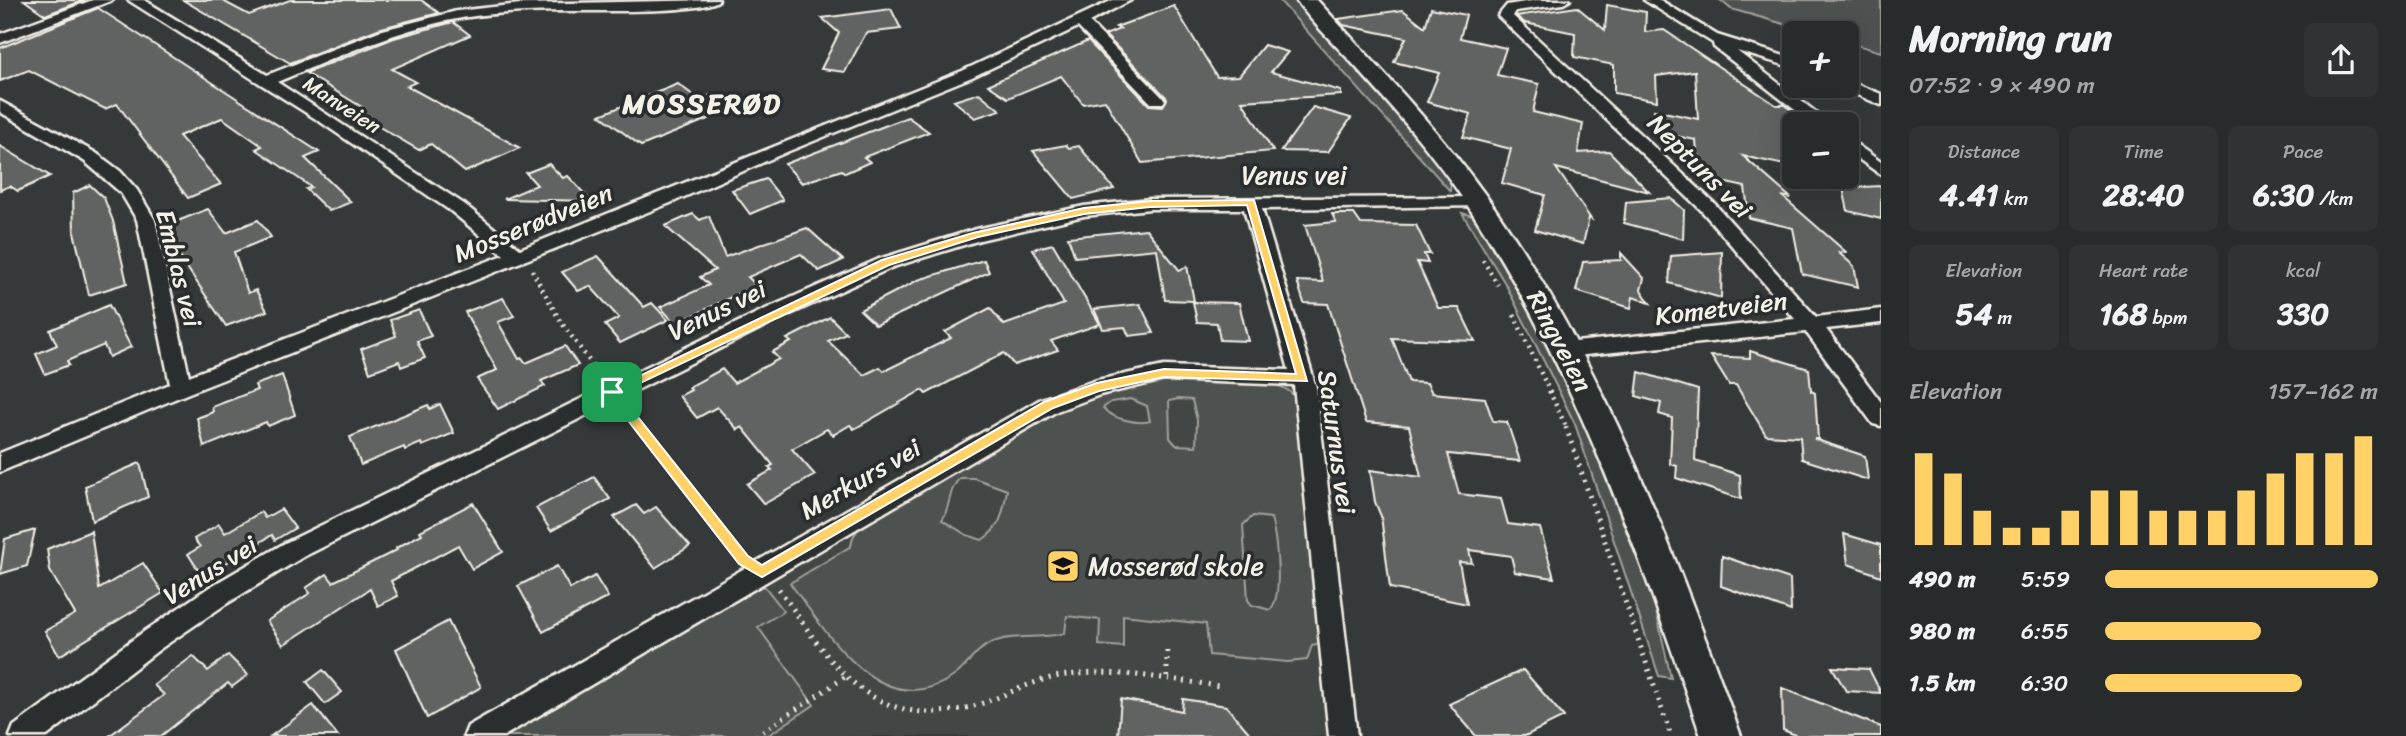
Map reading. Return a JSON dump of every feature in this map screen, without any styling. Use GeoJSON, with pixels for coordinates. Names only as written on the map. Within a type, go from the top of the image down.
{"type":"FeatureCollection","features":[{"type":"Feature","properties":{"kind":"main road","name":"Ringveien"},"geometry":{"type":"LineString","coordinates":[[1306,0],[1427,136],[1478,202],[1513,255],[1566,350],[1627,481],[1721,736]]}},
{"type":"Feature","properties":{"kind":"street"},"geometry":{"type":"LineString","coordinates":[[0,39],[106,0]]}},
{"type":"Feature","properties":{"kind":"street","name":"Manveien"},"geometry":{"type":"LineString","coordinates":[[135,0],[266,81],[458,208],[519,257]]}},
{"type":"Feature","properties":{"kind":"street"},"geometry":{"type":"LineString","coordinates":[[266,81],[381,36],[459,14],[654,7],[712,0]]}},
{"type":"Feature","properties":{"kind":"street","name":"Mosserødveien"},"geometry":{"type":"LineString","coordinates":[[0,463],[181,388],[519,257],[864,113],[967,74],[1088,13],[1124,0]]}},
{"type":"Feature","properties":{"kind":"street","name":"Neptuns vei"},"geometry":{"type":"LineString","coordinates":[[1563,0],[1512,8],[1505,16],[1707,206],[1810,323],[1881,418]]}},
{"type":"Feature","properties":{"kind":"street"},"geometry":{"type":"LineString","coordinates":[[1651,0],[1712,38],[1808,112]]}},
{"type":"Feature","properties":{"kind":"street"},"geometry":{"type":"LineString","coordinates":[[1088,13],[1157,100]]}},
{"type":"Feature","properties":{"kind":"street"},"geometry":{"type":"LineString","coordinates":[[1712,38],[1782,60]]}},
{"type":"Feature","properties":{"kind":"street"},"geometry":{"type":"LineString","coordinates":[[1859,91],[1881,100]]}},
{"type":"Feature","properties":{"kind":"street","name":"Emblas vei"},"geometry":{"type":"LineString","coordinates":[[0,106],[90,157],[114,175],[128,190],[146,220],[181,388]]}},
{"type":"Feature","properties":{"kind":"street"},"geometry":{"type":"LineString","coordinates":[[1859,152],[1881,170]]}},
{"type":"Feature","properties":{"kind":"street","name":"Saturnus vei"},"geometry":{"type":"LineString","coordinates":[[1251,202],[1303,378],[1343,736]]}},
{"type":"Feature","properties":{"kind":"street","name":"Venus vei"},"geometry":{"type":"LineString","coordinates":[[24,736],[151,640],[294,550],[768,316],[886,263],[927,248],[1084,211],[1150,204],[1478,202]]}},
{"type":"Feature","properties":{"kind":"street","name":"Kometveien"},"geometry":{"type":"LineString","coordinates":[[1566,350],[1881,316]]}},
{"type":"Feature","properties":{"kind":"street","name":"Merkurs vei"},"geometry":{"type":"LineString","coordinates":[[478,736],[1049,405],[1097,388],[1164,373],[1303,378]]}},
{"type":"Feature","properties":{"kind":"path"},"geometry":{"type":"LineString","coordinates":[[1481,256],[1501,291]]}},
{"type":"Feature","properties":{"kind":"path"},"geometry":{"type":"LineString","coordinates":[[519,257],[529,266],[559,319],[612,392],[743,560],[762,572],[778,587],[845,677],[872,701],[904,714],[949,713],[1056,677],[1093,672],[1219,686]]}},
{"type":"Feature","properties":{"kind":"path"},"geometry":{"type":"LineString","coordinates":[[1507,302],[1565,422],[1671,736]]}},
{"type":"Feature","properties":{"kind":"path"},"geometry":{"type":"LineString","coordinates":[[1167,651],[1167,680]]}},
{"type":"Feature","properties":{"kind":"path"},"geometry":{"type":"LineString","coordinates":[[756,736],[845,677]]}},
{"type":"Feature","properties":{"kind":"shaded area"},"geometry":{"type":"Polygon","coordinates":[[[1279,0],[1295,0],[1384,87],[1451,181],[1450,191],[1279,0]]]}},
{"type":"Feature","properties":{"kind":"shaded area"},"geometry":{"type":"Polygon","coordinates":[[[1720,0],[1881,0],[1881,52],[1859,46],[1859,21],[1782,21],[1782,23],[1731,9],[1720,0]]]}},
{"type":"Feature","properties":{"kind":"shaded area"},"geometry":{"type":"Polygon","coordinates":[[[1462,213],[1473,216],[1516,280],[1582,418],[1654,602],[1671,678],[1659,676],[1575,424],[1506,285],[1462,213]]]}},
{"type":"Feature","properties":{"kind":"shaded area","name":"Mosserød skole"},"geometry":{"type":"Polygon","coordinates":[[[1164,373],[1303,378],[1343,736],[513,736],[1057,413],[1164,373]]]}},
{"type":"Feature","properties":{"kind":"shaded area"},"geometry":{"type":"Polygon","coordinates":[[[1235,379],[1272,384],[1286,389],[1295,397],[1323,643],[1312,645],[1307,660],[1288,662],[1209,655],[1206,624],[1123,615],[1123,647],[1099,645],[1100,620],[1067,616],[1065,633],[1008,638],[991,643],[979,651],[957,674],[925,689],[901,689],[878,680],[857,665],[820,624],[790,583],[851,546],[853,537],[863,522],[1055,410],[1102,393],[1166,380],[1235,379]],[[1131,399],[1111,402],[1103,408],[1118,418],[1150,421],[1147,406],[1131,399]],[[1192,400],[1169,401],[1170,438],[1176,445],[1196,446],[1197,420],[1192,400]],[[960,478],[956,482],[942,520],[967,535],[982,540],[998,524],[1007,490],[974,478],[960,478]],[[1253,516],[1243,525],[1248,600],[1252,605],[1270,610],[1277,593],[1278,580],[1277,552],[1271,518],[1253,516]]]}},
{"type":"Feature","properties":{"kind":"shaded area"},"geometry":{"type":"Polygon","coordinates":[[[759,586],[765,587],[784,611],[758,627],[814,705],[767,736],[497,736],[759,586]]]}},
{"type":"Feature","properties":{"kind":"building"},"geometry":{"type":"Polygon","coordinates":[[[24,0],[85,0],[45,15],[24,0]]]}},
{"type":"Feature","properties":{"kind":"building"},"geometry":{"type":"Polygon","coordinates":[[[183,0],[221,0],[249,15],[290,0],[421,0],[439,13],[378,29],[290,63],[183,0]]]}},
{"type":"Feature","properties":{"kind":"building"},"geometry":{"type":"Polygon","coordinates":[[[1607,5],[1646,12],[1645,32],[1664,30],[1776,105],[1784,105],[1794,112],[1782,112],[1782,164],[1743,156],[1791,198],[1782,196],[1846,252],[1839,253],[1854,266],[1858,287],[1802,274],[1793,228],[1749,218],[1745,187],[1699,177],[1696,140],[1655,132],[1654,110],[1698,119],[1695,71],[1656,76],[1657,101],[1614,93],[1614,65],[1574,57],[1575,33],[1525,23],[1516,16],[1577,7],[1605,30],[1607,5]]]}},
{"type":"Feature","properties":{"kind":"building"},"geometry":{"type":"Polygon","coordinates":[[[1174,6],[1217,77],[1239,76],[1264,45],[1288,52],[1271,72],[1341,91],[1341,95],[1242,101],[1273,151],[1142,163],[1105,100],[1083,104],[1061,76],[1008,98],[988,85],[1088,41],[1149,105],[1163,106],[1167,98],[1105,35],[1120,29],[1116,27],[1174,6]]]}},
{"type":"Feature","properties":{"kind":"building"},"geometry":{"type":"Polygon","coordinates":[[[98,8],[319,152],[305,158],[351,202],[329,211],[306,189],[311,187],[256,149],[262,146],[222,118],[179,136],[221,184],[188,198],[117,104],[105,109],[29,70],[0,81],[0,48],[98,8]]]}},
{"type":"Feature","properties":{"kind":"building"},"geometry":{"type":"Polygon","coordinates":[[[1431,8],[1466,15],[1460,38],[1506,48],[1497,75],[1539,84],[1533,112],[1583,124],[1578,153],[1609,151],[1649,192],[1556,168],[1591,219],[1589,218],[1583,244],[1535,230],[1545,195],[1502,183],[1511,149],[1463,137],[1471,114],[1427,102],[1439,73],[1394,62],[1406,38],[1343,25],[1338,19],[1403,10],[1425,27],[1431,8]]]}},
{"type":"Feature","properties":{"kind":"building"},"geometry":{"type":"Polygon","coordinates":[[[891,9],[901,29],[866,33],[845,72],[821,69],[839,33],[822,18],[891,9]]]}},
{"type":"Feature","properties":{"kind":"building"},"geometry":{"type":"Polygon","coordinates":[[[453,22],[470,35],[392,69],[416,82],[407,86],[520,148],[465,172],[431,144],[419,150],[376,125],[358,113],[365,109],[306,73],[394,38],[453,22]]]}},
{"type":"Feature","properties":{"kind":"building"},"geometry":{"type":"Polygon","coordinates":[[[678,84],[700,100],[711,95],[733,109],[641,146],[600,115],[678,84]]]}},
{"type":"Feature","properties":{"kind":"building"},"geometry":{"type":"Polygon","coordinates":[[[979,93],[1000,110],[975,118],[954,101],[979,93]]]}},
{"type":"Feature","properties":{"kind":"building"},"geometry":{"type":"Polygon","coordinates":[[[1313,107],[1351,118],[1328,152],[1281,151],[1313,107]]]}},
{"type":"Feature","properties":{"kind":"building"},"geometry":{"type":"Polygon","coordinates":[[[908,117],[929,132],[864,157],[870,162],[845,173],[842,170],[802,183],[785,164],[908,117]]]}},
{"type":"Feature","properties":{"kind":"building"},"geometry":{"type":"Polygon","coordinates":[[[1066,145],[1069,148],[1079,146],[1114,189],[1073,199],[1033,151],[1066,145]]]}},
{"type":"Feature","properties":{"kind":"building"},"geometry":{"type":"Polygon","coordinates":[[[0,146],[50,176],[18,191],[10,186],[0,190],[0,146]]]}},
{"type":"Feature","properties":{"kind":"building"},"geometry":{"type":"Polygon","coordinates":[[[549,164],[563,178],[568,176],[591,201],[504,199],[537,185],[526,173],[549,164]]]}},
{"type":"Feature","properties":{"kind":"building"},"geometry":{"type":"Polygon","coordinates":[[[766,179],[783,200],[750,214],[732,190],[766,179]]]}},
{"type":"Feature","properties":{"kind":"building"},"geometry":{"type":"Polygon","coordinates":[[[90,185],[104,198],[113,221],[127,283],[89,295],[74,232],[73,193],[90,185]]]}},
{"type":"Feature","properties":{"kind":"building"},"geometry":{"type":"Polygon","coordinates":[[[1881,186],[1881,219],[1848,211],[1843,189],[1881,186]]]}},
{"type":"Feature","properties":{"kind":"building"},"geometry":{"type":"Polygon","coordinates":[[[1671,198],[1684,210],[1683,239],[1624,223],[1626,202],[1671,198]]]}},
{"type":"Feature","properties":{"kind":"building"},"geometry":{"type":"Polygon","coordinates":[[[208,209],[226,233],[258,220],[271,237],[234,252],[248,293],[256,290],[267,311],[226,326],[172,245],[178,242],[170,224],[208,209]]]}},
{"type":"Feature","properties":{"kind":"building"},"geometry":{"type":"Polygon","coordinates":[[[693,214],[700,220],[709,216],[725,257],[807,228],[843,260],[819,271],[801,254],[748,277],[756,285],[676,324],[660,307],[709,285],[700,277],[715,270],[665,226],[693,214]]]}},
{"type":"Feature","properties":{"kind":"building"},"geometry":{"type":"Polygon","coordinates":[[[1332,214],[1354,214],[1361,224],[1416,225],[1430,254],[1424,254],[1428,263],[1417,262],[1438,308],[1459,308],[1475,341],[1392,338],[1409,382],[1427,383],[1432,393],[1485,398],[1493,421],[1507,422],[1520,461],[1448,454],[1459,494],[1501,499],[1508,524],[1540,528],[1554,578],[1515,572],[1511,556],[1469,550],[1472,563],[1459,562],[1467,604],[1390,588],[1381,516],[1375,502],[1370,470],[1421,477],[1409,426],[1366,422],[1328,304],[1304,303],[1297,281],[1323,282],[1305,225],[1336,222],[1332,214]]]}},
{"type":"Feature","properties":{"kind":"building"},"geometry":{"type":"Polygon","coordinates":[[[1146,229],[1180,271],[1187,266],[1194,301],[1165,300],[1157,249],[1075,257],[1068,237],[1146,229]]]}},
{"type":"Feature","properties":{"kind":"building"},"geometry":{"type":"Polygon","coordinates":[[[1053,244],[1100,324],[1051,341],[1058,350],[1014,365],[1004,353],[926,394],[922,390],[854,429],[850,425],[833,435],[827,429],[792,449],[815,475],[764,504],[747,484],[772,470],[769,467],[773,465],[742,427],[738,430],[717,407],[697,418],[679,396],[691,390],[689,387],[722,369],[734,383],[779,359],[772,352],[791,342],[787,339],[830,317],[846,333],[828,341],[864,375],[880,367],[884,371],[951,338],[945,332],[990,308],[1004,325],[1064,304],[1033,249],[1053,244]]]}},
{"type":"Feature","properties":{"kind":"building"},"geometry":{"type":"Polygon","coordinates":[[[1722,252],[1721,298],[1669,283],[1671,256],[1722,252]]]}},
{"type":"Feature","properties":{"kind":"building"},"geometry":{"type":"Polygon","coordinates":[[[1621,253],[1644,278],[1641,290],[1650,303],[1633,297],[1631,308],[1576,291],[1583,262],[1621,260],[1621,253]]]}},
{"type":"Feature","properties":{"kind":"building"},"geometry":{"type":"Polygon","coordinates":[[[598,256],[644,307],[652,303],[668,320],[620,343],[605,325],[619,318],[590,286],[578,291],[562,272],[598,256]]]}},
{"type":"Feature","properties":{"kind":"building"},"geometry":{"type":"Polygon","coordinates":[[[984,260],[989,272],[876,325],[860,310],[918,280],[984,260]]]}},
{"type":"Feature","properties":{"kind":"building"},"geometry":{"type":"Polygon","coordinates":[[[503,298],[514,316],[498,322],[519,359],[522,358],[526,363],[565,346],[578,365],[541,381],[545,386],[498,409],[477,379],[497,370],[465,312],[503,298]]]}},
{"type":"Feature","properties":{"kind":"building"},"geometry":{"type":"Polygon","coordinates":[[[1193,302],[1239,303],[1248,341],[1220,340],[1217,323],[1197,322],[1193,302]]]}},
{"type":"Feature","properties":{"kind":"building"},"geometry":{"type":"Polygon","coordinates":[[[1140,304],[1154,333],[1129,336],[1125,327],[1103,329],[1094,309],[1140,304]]]}},
{"type":"Feature","properties":{"kind":"building"},"geometry":{"type":"Polygon","coordinates":[[[109,305],[131,347],[109,357],[104,345],[67,361],[69,365],[45,374],[36,354],[57,345],[50,330],[109,305]]]}},
{"type":"Feature","properties":{"kind":"building"},"geometry":{"type":"Polygon","coordinates":[[[419,310],[431,336],[417,341],[425,358],[401,367],[399,361],[370,372],[361,349],[396,336],[390,320],[419,310]]]}},
{"type":"Feature","properties":{"kind":"building"},"geometry":{"type":"Polygon","coordinates":[[[1750,351],[1809,369],[1811,391],[1815,393],[1818,439],[1814,439],[1865,456],[1868,480],[1802,459],[1800,437],[1766,435],[1736,385],[1729,385],[1711,356],[1750,358],[1750,351]]]}},
{"type":"Feature","properties":{"kind":"building"},"geometry":{"type":"Polygon","coordinates":[[[1639,372],[1698,390],[1695,461],[1740,475],[1741,499],[1676,478],[1677,466],[1670,464],[1672,418],[1659,414],[1661,403],[1636,396],[1639,372]]]}},
{"type":"Feature","properties":{"kind":"building"},"geometry":{"type":"Polygon","coordinates":[[[282,375],[295,415],[268,426],[266,422],[204,447],[197,418],[213,412],[212,407],[257,390],[255,385],[282,375]]]}},
{"type":"Feature","properties":{"kind":"building"},"geometry":{"type":"Polygon","coordinates":[[[440,404],[454,433],[422,446],[421,443],[405,450],[404,447],[361,465],[350,437],[428,405],[430,409],[440,404]]]}},
{"type":"Feature","properties":{"kind":"building"},"geometry":{"type":"Polygon","coordinates":[[[140,463],[148,497],[92,521],[85,486],[140,463]]]}},
{"type":"Feature","properties":{"kind":"building"},"geometry":{"type":"Polygon","coordinates":[[[594,477],[610,499],[551,531],[536,508],[594,477]]]}},
{"type":"Feature","properties":{"kind":"building"},"geometry":{"type":"Polygon","coordinates":[[[473,503],[503,552],[472,569],[458,545],[391,581],[398,596],[378,606],[370,589],[283,645],[267,621],[310,593],[306,588],[327,574],[333,582],[397,550],[396,548],[422,534],[420,531],[473,503]]]}},
{"type":"Feature","properties":{"kind":"building"},"geometry":{"type":"Polygon","coordinates":[[[636,505],[644,514],[656,507],[690,546],[655,568],[614,517],[636,505]]]}},
{"type":"Feature","properties":{"kind":"building"},"geometry":{"type":"Polygon","coordinates":[[[281,509],[295,528],[275,540],[272,535],[203,577],[188,554],[200,547],[194,539],[219,524],[225,533],[261,512],[265,518],[281,509]]]}},
{"type":"Feature","properties":{"kind":"building"},"geometry":{"type":"Polygon","coordinates":[[[35,530],[27,566],[0,574],[5,539],[35,530]]]}},
{"type":"Feature","properties":{"kind":"building"},"geometry":{"type":"Polygon","coordinates":[[[91,531],[99,589],[143,563],[163,593],[59,656],[45,631],[75,614],[50,571],[47,549],[91,531]]]}},
{"type":"Feature","properties":{"kind":"building"},"geometry":{"type":"Polygon","coordinates":[[[1844,534],[1881,545],[1881,576],[1848,564],[1844,534]]]}},
{"type":"Feature","properties":{"kind":"building"},"geometry":{"type":"Polygon","coordinates":[[[1722,556],[1790,579],[1791,611],[1721,586],[1722,556]]]}},
{"type":"Feature","properties":{"kind":"building"},"geometry":{"type":"Polygon","coordinates":[[[557,566],[570,589],[595,576],[608,597],[543,632],[518,586],[557,566]]]}},
{"type":"Feature","properties":{"kind":"building"},"geometry":{"type":"Polygon","coordinates":[[[448,621],[481,687],[427,718],[396,649],[448,621]]]}},
{"type":"Feature","properties":{"kind":"building"},"geometry":{"type":"Polygon","coordinates":[[[228,655],[248,675],[232,687],[228,683],[161,736],[109,736],[164,695],[154,685],[193,656],[208,671],[228,655]]]}},
{"type":"Feature","properties":{"kind":"building"},"geometry":{"type":"Polygon","coordinates":[[[1832,667],[1869,669],[1881,693],[1846,691],[1832,667]]]}},
{"type":"Feature","properties":{"kind":"building"},"geometry":{"type":"Polygon","coordinates":[[[323,670],[342,692],[325,704],[307,682],[323,670]]]}},
{"type":"Feature","properties":{"kind":"building"},"geometry":{"type":"Polygon","coordinates":[[[1523,670],[1564,717],[1525,736],[1476,736],[1449,704],[1523,670]]]}},
{"type":"Feature","properties":{"kind":"building"},"geometry":{"type":"Polygon","coordinates":[[[1782,688],[1881,727],[1881,736],[1798,736],[1783,730],[1782,688]]]}},
{"type":"Feature","properties":{"kind":"building"},"geometry":{"type":"Polygon","coordinates":[[[1121,699],[1182,711],[1183,699],[1226,706],[1252,736],[1118,736],[1121,699]]]}},
{"type":"Feature","properties":{"kind":"building"},"geometry":{"type":"Polygon","coordinates":[[[313,705],[338,736],[271,736],[313,705]]]}},
{"type":"Feature","properties":{"kind":"place","name":"Mosserød skole"},"geometry":{"type":"Point","coordinates":[1063,566]}},
{"type":"Feature","properties":{"kind":"district","name":"MOSSERØD"},"geometry":{"type":"Point","coordinates":[702,103]}},
{"type":"Feature","properties":{"kind":"route"},"geometry":{"type":"LineString","coordinates":[[1251,202],[1303,378],[1164,373],[1097,388],[1049,405],[762,572],[743,560],[612,392],[768,316],[886,263],[927,248],[1084,211],[1150,204],[1251,202]]}}]}
